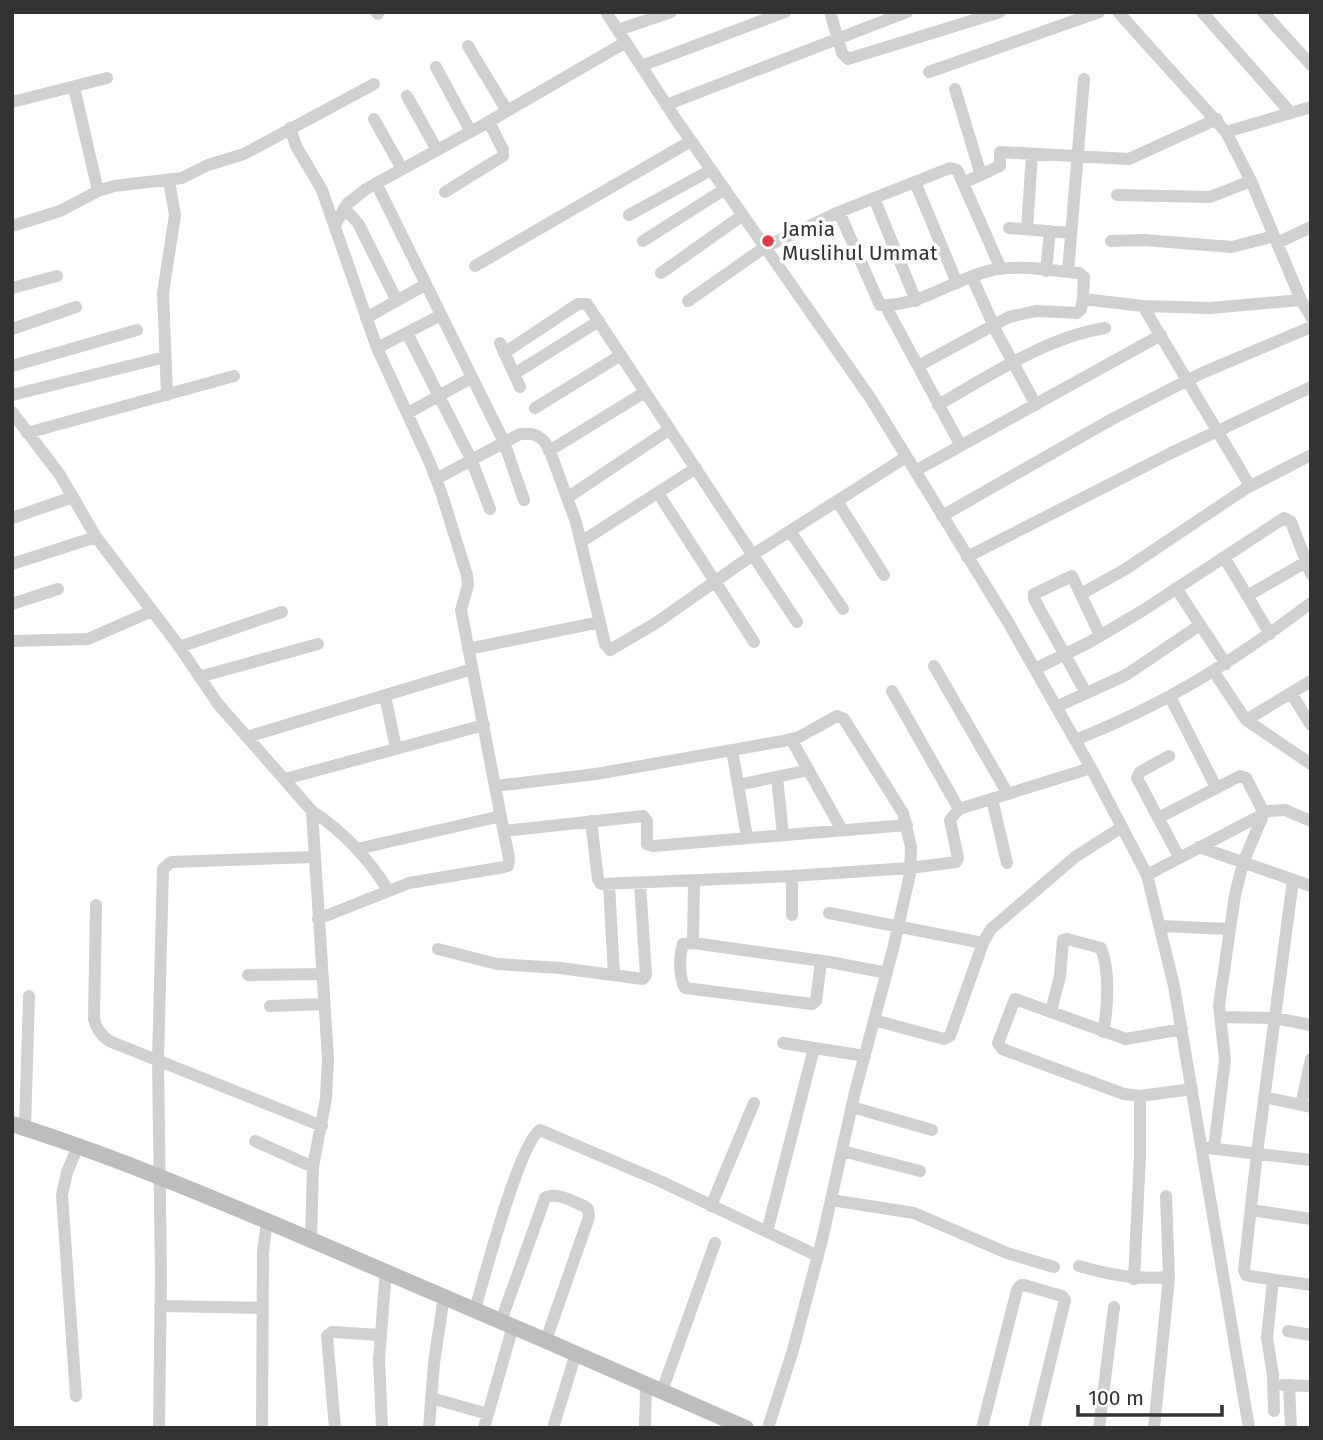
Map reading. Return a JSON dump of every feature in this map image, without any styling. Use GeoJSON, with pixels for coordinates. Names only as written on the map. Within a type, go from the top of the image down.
{"type":"FeatureCollection","features":[{"type":"Feature","properties":{"kind":"street"},"geometry":{"type":"LineString","coordinates":[[606,12],[666,105],[871,399],[1035,669],[1147,875],[1161,926],[1192,1089],[1207,1147],[1249,1428]]}},
{"type":"Feature","properties":{"kind":"street"},"geometry":{"type":"LineString","coordinates":[[618,30],[671,12]]}},
{"type":"Feature","properties":{"kind":"street"},"geometry":{"type":"LineString","coordinates":[[641,66],[763,16],[785,12]]}},
{"type":"Feature","properties":{"kind":"street"},"geometry":{"type":"LineString","coordinates":[[830,12],[844,57],[852,59],[1000,12]]}},
{"type":"Feature","properties":{"kind":"street"},"geometry":{"type":"LineString","coordinates":[[666,105],[907,12]]}},
{"type":"Feature","properties":{"kind":"street"},"geometry":{"type":"LineString","coordinates":[[929,72],[1099,12]]}},
{"type":"Feature","properties":{"kind":"street"},"geometry":{"type":"LineString","coordinates":[[1083,299],[1143,306],[1307,308],[1251,181],[1226,132],[1118,12]]}},
{"type":"Feature","properties":{"kind":"street"},"geometry":{"type":"LineString","coordinates":[[1202,12],[1291,113]]}},
{"type":"Feature","properties":{"kind":"street"},"geometry":{"type":"LineString","coordinates":[[1263,12],[1311,65]]}},
{"type":"Feature","properties":{"kind":"street"},"geometry":{"type":"LineString","coordinates":[[335,225],[344,208],[355,196],[626,42]]}},
{"type":"Feature","properties":{"kind":"street"},"geometry":{"type":"LineString","coordinates":[[468,46],[507,111]]}},
{"type":"Feature","properties":{"kind":"street"},"geometry":{"type":"LineString","coordinates":[[436,67],[471,132]]}},
{"type":"Feature","properties":{"kind":"street"},"geometry":{"type":"LineString","coordinates":[[12,102],[107,78]]}},
{"type":"Feature","properties":{"kind":"street"},"geometry":{"type":"LineString","coordinates":[[1068,272],[1084,79]]}},
{"type":"Feature","properties":{"kind":"street"},"geometry":{"type":"LineString","coordinates":[[12,226],[60,211],[98,191],[114,186],[169,181],[208,164],[244,154],[374,84]]}},
{"type":"Feature","properties":{"kind":"street"},"geometry":{"type":"LineString","coordinates":[[74,87],[98,191]]}},
{"type":"Feature","properties":{"kind":"street"},"geometry":{"type":"LineString","coordinates":[[955,89],[981,175]]}},
{"type":"Feature","properties":{"kind":"street"},"geometry":{"type":"LineString","coordinates":[[407,96],[437,150]]}},
{"type":"Feature","properties":{"kind":"street"},"geometry":{"type":"LineString","coordinates":[[1226,132],[1311,107]]}},
{"type":"Feature","properties":{"kind":"street"},"geometry":{"type":"LineString","coordinates":[[374,119],[402,169]]}},
{"type":"Feature","properties":{"kind":"street"},"geometry":{"type":"LineString","coordinates":[[963,183],[1000,166],[1000,152],[1129,159],[1217,119]]}},
{"type":"Feature","properties":{"kind":"street"},"geometry":{"type":"LineString","coordinates":[[445,192],[503,156],[503,150],[489,122]]}},
{"type":"Feature","properties":{"kind":"street"},"geometry":{"type":"LineString","coordinates":[[290,128],[296,146],[323,190],[377,348],[436,479],[467,575],[468,585],[461,610],[509,859],[508,866],[409,883],[318,919]]}},
{"type":"Feature","properties":{"kind":"street"},"geometry":{"type":"LineString","coordinates":[[475,266],[691,141]]}},
{"type":"Feature","properties":{"kind":"street"},"geometry":{"type":"LineString","coordinates":[[1027,229],[1032,154]]}},
{"type":"Feature","properties":{"kind":"street"},"geometry":{"type":"LineString","coordinates":[[688,301],[765,247],[839,212],[950,168],[957,170],[1001,269]]}},
{"type":"Feature","properties":{"kind":"street"},"geometry":{"type":"LineString","coordinates":[[629,215],[711,170]]}},
{"type":"Feature","properties":{"kind":"street"},"geometry":{"type":"LineString","coordinates":[[167,395],[163,293],[175,227],[169,181]]}},
{"type":"Feature","properties":{"kind":"street"},"geometry":{"type":"LineString","coordinates":[[1117,195],[1210,197],[1251,181]]}},
{"type":"Feature","properties":{"kind":"street"},"geometry":{"type":"LineString","coordinates":[[915,182],[957,283]]}},
{"type":"Feature","properties":{"kind":"street"},"geometry":{"type":"LineString","coordinates":[[376,183],[504,442],[524,500]]}},
{"type":"Feature","properties":{"kind":"street"},"geometry":{"type":"LineString","coordinates":[[643,241],[725,189]]}},
{"type":"Feature","properties":{"kind":"street"},"geometry":{"type":"LineString","coordinates":[[874,198],[916,301]]}},
{"type":"Feature","properties":{"kind":"street"},"geometry":{"type":"LineString","coordinates":[[344,208],[358,223],[397,300]]}},
{"type":"Feature","properties":{"kind":"street"},"geometry":{"type":"LineString","coordinates":[[839,212],[877,303],[885,305],[916,301],[972,277],[1001,269],[1079,273],[1084,277],[1081,310],[1077,313],[1023,313],[993,324],[918,366]]}},
{"type":"Feature","properties":{"kind":"street"},"geometry":{"type":"LineString","coordinates":[[661,273],[743,215]]}},
{"type":"Feature","properties":{"kind":"street"},"geometry":{"type":"LineString","coordinates":[[1111,240],[1231,247],[1275,240],[1310,222]]}},
{"type":"Feature","properties":{"kind":"street"},"geometry":{"type":"LineString","coordinates":[[1009,228],[1071,233]]}},
{"type":"Feature","properties":{"kind":"street"},"geometry":{"type":"LineString","coordinates":[[1046,271],[1050,231]]}},
{"type":"Feature","properties":{"kind":"street"},"geometry":{"type":"LineString","coordinates":[[12,288],[57,276]]}},
{"type":"Feature","properties":{"kind":"street"},"geometry":{"type":"LineString","coordinates":[[972,277],[993,324],[1036,405]]}},
{"type":"Feature","properties":{"kind":"street"},"geometry":{"type":"LineString","coordinates":[[366,318],[425,285]]}},
{"type":"Feature","properties":{"kind":"street"},"geometry":{"type":"LineString","coordinates":[[520,387],[502,348],[578,304],[587,304],[797,622]]}},
{"type":"Feature","properties":{"kind":"street"},"geometry":{"type":"LineString","coordinates":[[885,305],[961,446]]}},
{"type":"Feature","properties":{"kind":"street"},"geometry":{"type":"LineString","coordinates":[[1143,306],[1250,486]]}},
{"type":"Feature","properties":{"kind":"street"},"geometry":{"type":"LineString","coordinates":[[12,329],[76,307]]}},
{"type":"Feature","properties":{"kind":"street"},"geometry":{"type":"LineString","coordinates":[[377,348],[441,315]]}},
{"type":"Feature","properties":{"kind":"street"},"geometry":{"type":"LineString","coordinates":[[514,374],[599,321]]}},
{"type":"Feature","properties":{"kind":"street"},"geometry":{"type":"LineString","coordinates":[[942,516],[1049,454],[1188,380],[1311,327]]}},
{"type":"Feature","properties":{"kind":"street"},"geometry":{"type":"LineString","coordinates":[[938,405],[1013,363],[1071,337],[1105,328]]}},
{"type":"Feature","properties":{"kind":"street"},"geometry":{"type":"LineString","coordinates":[[12,366],[137,330]]}},
{"type":"Feature","properties":{"kind":"street"},"geometry":{"type":"LineString","coordinates":[[407,333],[471,459],[490,509]]}},
{"type":"Feature","properties":{"kind":"street"},"geometry":{"type":"LineString","coordinates":[[915,471],[1161,335]]}},
{"type":"Feature","properties":{"kind":"street"},"geometry":{"type":"LineString","coordinates":[[535,408],[621,355]]}},
{"type":"Feature","properties":{"kind":"street"},"geometry":{"type":"LineString","coordinates":[[12,395],[165,357]]}},
{"type":"Feature","properties":{"kind":"street"},"geometry":{"type":"LineString","coordinates":[[27,433],[234,376]]}},
{"type":"Feature","properties":{"kind":"street"},"geometry":{"type":"LineString","coordinates":[[408,413],[471,377]]}},
{"type":"Feature","properties":{"kind":"street"},"geometry":{"type":"LineString","coordinates":[[967,557],[1216,431],[1311,387]]}},
{"type":"Feature","properties":{"kind":"street"},"geometry":{"type":"LineString","coordinates":[[549,451],[645,392]]}},
{"type":"Feature","properties":{"kind":"street"},"geometry":{"type":"LineString","coordinates":[[12,412],[60,475],[96,537],[199,677],[312,811],[332,824],[357,849],[388,890]]}},
{"type":"Feature","properties":{"kind":"street"},"geometry":{"type":"LineString","coordinates":[[567,498],[670,429]]}},
{"type":"Feature","properties":{"kind":"street"},"geometry":{"type":"LineString","coordinates":[[436,479],[520,435],[532,434],[545,442],[581,542],[607,649],[614,649],[754,554],[906,457]]}},
{"type":"Feature","properties":{"kind":"street"},"geometry":{"type":"LineString","coordinates":[[1081,594],[1124,570],[1250,486],[1311,455]]}},
{"type":"Feature","properties":{"kind":"street"},"geometry":{"type":"LineString","coordinates":[[581,542],[696,468]]}},
{"type":"Feature","properties":{"kind":"street"},"geometry":{"type":"LineString","coordinates":[[658,493],[754,642]]}},
{"type":"Feature","properties":{"kind":"street"},"geometry":{"type":"LineString","coordinates":[[12,518],[73,497]]}},
{"type":"Feature","properties":{"kind":"street"},"geometry":{"type":"LineString","coordinates":[[837,501],[884,575]]}},
{"type":"Feature","properties":{"kind":"street"},"geometry":{"type":"LineString","coordinates":[[1035,669],[1100,635],[1287,517],[1309,567],[1247,596]]}},
{"type":"Feature","properties":{"kind":"street"},"geometry":{"type":"LineString","coordinates":[[790,531],[843,609]]}},
{"type":"Feature","properties":{"kind":"street"},"geometry":{"type":"LineString","coordinates":[[12,564],[96,537]]}},
{"type":"Feature","properties":{"kind":"street"},"geometry":{"type":"LineString","coordinates":[[1224,557],[1270,634]]}},
{"type":"Feature","properties":{"kind":"street"},"geometry":{"type":"LineString","coordinates":[[1086,693],[1033,597],[1071,576],[1100,635]]}},
{"type":"Feature","properties":{"kind":"street"},"geometry":{"type":"LineString","coordinates":[[1176,588],[1226,664]]}},
{"type":"Feature","properties":{"kind":"street"},"geometry":{"type":"LineString","coordinates":[[12,604],[58,589]]}},
{"type":"Feature","properties":{"kind":"street"},"geometry":{"type":"LineString","coordinates":[[1075,740],[1125,720],[1214,672],[1311,603]]}},
{"type":"Feature","properties":{"kind":"street"},"geometry":{"type":"LineString","coordinates":[[12,641],[88,639],[152,611]]}},
{"type":"Feature","properties":{"kind":"street"},"geometry":{"type":"LineString","coordinates":[[179,647],[282,612]]}},
{"type":"Feature","properties":{"kind":"street"},"geometry":{"type":"LineString","coordinates":[[468,649],[600,622]]}},
{"type":"Feature","properties":{"kind":"street"},"geometry":{"type":"LineString","coordinates":[[1056,707],[1126,675],[1200,625]]}},
{"type":"Feature","properties":{"kind":"street"},"geometry":{"type":"LineString","coordinates":[[199,677],[318,644]]}},
{"type":"Feature","properties":{"kind":"street"},"geometry":{"type":"LineString","coordinates":[[934,666],[1008,794]]}},
{"type":"Feature","properties":{"kind":"street"},"geometry":{"type":"LineString","coordinates":[[247,737],[472,669]]}},
{"type":"Feature","properties":{"kind":"street"},"geometry":{"type":"LineString","coordinates":[[1214,672],[1246,720],[1311,764]]}},
{"type":"Feature","properties":{"kind":"street"},"geometry":{"type":"LineString","coordinates":[[1246,720],[1311,681]]}},
{"type":"Feature","properties":{"kind":"street"},"geometry":{"type":"LineString","coordinates":[[892,691],[959,809]]}},
{"type":"Feature","properties":{"kind":"street"},"geometry":{"type":"LineString","coordinates":[[1291,693],[1311,725]]}},
{"type":"Feature","properties":{"kind":"street"},"geometry":{"type":"LineString","coordinates":[[385,696],[397,748]]}},
{"type":"Feature","properties":{"kind":"street"},"geometry":{"type":"LineString","coordinates":[[1170,697],[1216,787]]}},
{"type":"Feature","properties":{"kind":"street"},"geometry":{"type":"LineString","coordinates":[[495,786],[596,774],[791,739],[837,716],[844,719],[895,798],[911,847],[910,868],[818,1256],[793,1350],[768,1428]]}},
{"type":"Feature","properties":{"kind":"street"},"geometry":{"type":"LineString","coordinates":[[285,779],[484,724]]}},
{"type":"Feature","properties":{"kind":"street"},"geometry":{"type":"LineString","coordinates":[[791,739],[842,830]]}},
{"type":"Feature","properties":{"kind":"street"},"geometry":{"type":"LineString","coordinates":[[732,750],[747,837]]}},
{"type":"Feature","properties":{"kind":"street"},"geometry":{"type":"LineString","coordinates":[[1169,756],[1140,772],[1137,778],[1179,858]]}},
{"type":"Feature","properties":{"kind":"street"},"geometry":{"type":"LineString","coordinates":[[591,821],[599,883],[694,881],[910,868],[956,862],[958,858],[950,820],[959,809],[1091,768]]}},
{"type":"Feature","properties":{"kind":"street"},"geometry":{"type":"LineString","coordinates":[[738,785],[809,770]]}},
{"type":"Feature","properties":{"kind":"street"},"geometry":{"type":"LineString","coordinates":[[777,776],[783,835]]}},
{"type":"Feature","properties":{"kind":"street"},"geometry":{"type":"LineString","coordinates":[[1158,818],[1236,777],[1243,777],[1264,813]]}},
{"type":"Feature","properties":{"kind":"street"},"geometry":{"type":"LineString","coordinates":[[992,799],[1007,863]]}},
{"type":"Feature","properties":{"kind":"street"},"geometry":{"type":"LineString","coordinates":[[1147,875],[1275,809],[1285,810],[1311,821]]}},
{"type":"Feature","properties":{"kind":"street"},"geometry":{"type":"LineString","coordinates":[[311,1239],[313,1167],[326,1098],[328,1058],[312,811]]}},
{"type":"Feature","properties":{"kind":"street"},"geometry":{"type":"LineString","coordinates":[[1207,1147],[1225,1060],[1219,1005],[1230,929],[1243,863],[1264,813]]}},
{"type":"Feature","properties":{"kind":"street"},"geometry":{"type":"LineString","coordinates":[[357,849],[501,816]]}},
{"type":"Feature","properties":{"kind":"street"},"geometry":{"type":"LineString","coordinates":[[504,831],[645,816],[647,844],[653,846],[906,825]]}},
{"type":"Feature","properties":{"kind":"street"},"geometry":{"type":"LineString","coordinates":[[874,1020],[947,1038],[983,943],[991,929],[1060,869],[1122,827]]}},
{"type":"Feature","properties":{"kind":"street"},"geometry":{"type":"LineString","coordinates":[[1199,847],[1311,886]]}},
{"type":"Feature","properties":{"kind":"street"},"geometry":{"type":"LineString","coordinates":[[159,1428],[158,1060],[164,866],[171,862],[314,857]]}},
{"type":"Feature","properties":{"kind":"street"},"geometry":{"type":"LineString","coordinates":[[792,876],[792,915]]}},
{"type":"Feature","properties":{"kind":"street"},"geometry":{"type":"LineString","coordinates":[[1293,880],[1257,1153],[1245,1273],[1311,1285]]}},
{"type":"Feature","properties":{"kind":"street"},"geometry":{"type":"LineString","coordinates":[[693,943],[694,881]]}},
{"type":"Feature","properties":{"kind":"street"},"geometry":{"type":"LineString","coordinates":[[438,949],[498,964],[560,968],[643,979],[646,975],[640,883]]}},
{"type":"Feature","properties":{"kind":"street"},"geometry":{"type":"LineString","coordinates":[[609,884],[614,975]]}},
{"type":"Feature","properties":{"kind":"street"},"geometry":{"type":"LineString","coordinates":[[96,905],[93,1019],[96,1028],[109,1041],[322,1126]]}},
{"type":"Feature","properties":{"kind":"street"},"geometry":{"type":"LineString","coordinates":[[830,913],[983,943]]}},
{"type":"Feature","properties":{"kind":"street"},"geometry":{"type":"LineString","coordinates":[[1161,926],[1230,929]]}},
{"type":"Feature","properties":{"kind":"street"},"geometry":{"type":"LineString","coordinates":[[1051,1011],[1060,976],[1063,940],[1101,948],[1107,996],[1107,1015],[1102,1032]]}},
{"type":"Feature","properties":{"kind":"street"},"geometry":{"type":"LineString","coordinates":[[821,961],[814,1003],[749,997],[685,988],[681,947],[686,943],[693,943],[821,961],[887,973]]}},
{"type":"Feature","properties":{"kind":"street"},"geometry":{"type":"LineString","coordinates":[[248,975],[322,974]]}},
{"type":"Feature","properties":{"kind":"street"},"geometry":{"type":"LineString","coordinates":[[29,996],[19,1126],[160,1176],[386,1270],[663,1391],[716,1421],[746,1428]]}},
{"type":"Feature","properties":{"kind":"street"},"geometry":{"type":"LineString","coordinates":[[1182,1029],[1126,1039],[1015,999],[998,1039],[999,1047],[1124,1094],[1140,1096],[1192,1089]]}},
{"type":"Feature","properties":{"kind":"street"},"geometry":{"type":"LineString","coordinates":[[270,1006],[324,1004]]}},
{"type":"Feature","properties":{"kind":"street"},"geometry":{"type":"LineString","coordinates":[[1221,1017],[1275,1018],[1311,1025]]}},
{"type":"Feature","properties":{"kind":"street"},"geometry":{"type":"LineString","coordinates":[[783,1043],[865,1055]]}},
{"type":"Feature","properties":{"kind":"street"},"geometry":{"type":"LineString","coordinates":[[767,1233],[814,1048]]}},
{"type":"Feature","properties":{"kind":"street"},"geometry":{"type":"LineString","coordinates":[[1264,1097],[1306,1106],[1311,1059]]}},
{"type":"Feature","properties":{"kind":"street"},"geometry":{"type":"LineString","coordinates":[[1134,1279],[1140,1096]]}},
{"type":"Feature","properties":{"kind":"street"},"geometry":{"type":"LineString","coordinates":[[711,1206],[754,1103]]}},
{"type":"Feature","properties":{"kind":"street"},"geometry":{"type":"LineString","coordinates":[[852,1107],[932,1130]]}},
{"type":"Feature","properties":{"kind":"street"},"geometry":{"type":"LineString","coordinates":[[475,1309],[515,1178],[533,1135],[540,1130],[818,1256]]}},
{"type":"Feature","properties":{"kind":"street"},"geometry":{"type":"LineString","coordinates":[[255,1141],[313,1167]]}},
{"type":"Feature","properties":{"kind":"street"},"geometry":{"type":"LineString","coordinates":[[76,1396],[62,1195],[67,1172],[78,1146]]}},
{"type":"Feature","properties":{"kind":"street"},"geometry":{"type":"LineString","coordinates":[[1207,1147],[1311,1160]]}},
{"type":"Feature","properties":{"kind":"street"},"geometry":{"type":"LineString","coordinates":[[842,1151],[920,1171]]}},
{"type":"Feature","properties":{"kind":"street"},"geometry":{"type":"LineString","coordinates":[[484,1428],[507,1323],[545,1198],[556,1195],[584,1206],[588,1209],[589,1217],[546,1340]]}},
{"type":"Feature","properties":{"kind":"street"},"geometry":{"type":"LineString","coordinates":[[1154,1428],[1169,1277],[1166,1196]]}},
{"type":"Feature","properties":{"kind":"street"},"geometry":{"type":"LineString","coordinates":[[831,1200],[915,1213],[1007,1253],[1054,1267]]}},
{"type":"Feature","properties":{"kind":"street"},"geometry":{"type":"LineString","coordinates":[[1251,1210],[1311,1219]]}},
{"type":"Feature","properties":{"kind":"street"},"geometry":{"type":"LineString","coordinates":[[262,1428],[263,1252],[267,1221]]}},
{"type":"Feature","properties":{"kind":"street"},"geometry":{"type":"LineString","coordinates":[[663,1391],[715,1243]]}},
{"type":"Feature","properties":{"kind":"street"},"geometry":{"type":"LineString","coordinates":[[1079,1266],[1134,1279],[1169,1277]]}},
{"type":"Feature","properties":{"kind":"street"},"geometry":{"type":"LineString","coordinates":[[382,1428],[379,1389],[380,1335],[386,1270]]}},
{"type":"Feature","properties":{"kind":"street"},"geometry":{"type":"LineString","coordinates":[[1273,1280],[1267,1338],[1274,1387],[1274,1410]]}},
{"type":"Feature","properties":{"kind":"street"},"geometry":{"type":"LineString","coordinates":[[982,1428],[1017,1290],[1024,1285],[1062,1296],[1065,1300],[1034,1428]]}},
{"type":"Feature","properties":{"kind":"street"},"geometry":{"type":"LineString","coordinates":[[429,1428],[434,1363],[444,1296]]}},
{"type":"Feature","properties":{"kind":"street"},"geometry":{"type":"LineString","coordinates":[[160,1306],[263,1308]]}},
{"type":"Feature","properties":{"kind":"street"},"geometry":{"type":"LineString","coordinates":[[1098,1428],[1114,1307]]}},
{"type":"Feature","properties":{"kind":"street"},"geometry":{"type":"LineString","coordinates":[[1288,1331],[1311,1335]]}},
{"type":"Feature","properties":{"kind":"street"},"geometry":{"type":"LineString","coordinates":[[335,1428],[327,1336],[332,1332],[380,1335]]}},
{"type":"Feature","properties":{"kind":"street"},"geometry":{"type":"LineString","coordinates":[[554,1428],[576,1353]]}},
{"type":"Feature","properties":{"kind":"street"},"geometry":{"type":"LineString","coordinates":[[645,1428],[646,1384]]}},
{"type":"Feature","properties":{"kind":"street"},"geometry":{"type":"LineString","coordinates":[[1289,1385],[1291,1428]]}},
{"type":"Feature","properties":{"kind":"street"},"geometry":{"type":"LineString","coordinates":[[1274,1387],[1311,1386]]}},
{"type":"Feature","properties":{"kind":"street"},"geometry":{"type":"LineString","coordinates":[[431,1398],[488,1414]]}},
{"type":"Feature","properties":{"kind":"place","name":"Jamia Muslihul Ummat"},"geometry":{"type":"Point","coordinates":[768,241]}}]}
